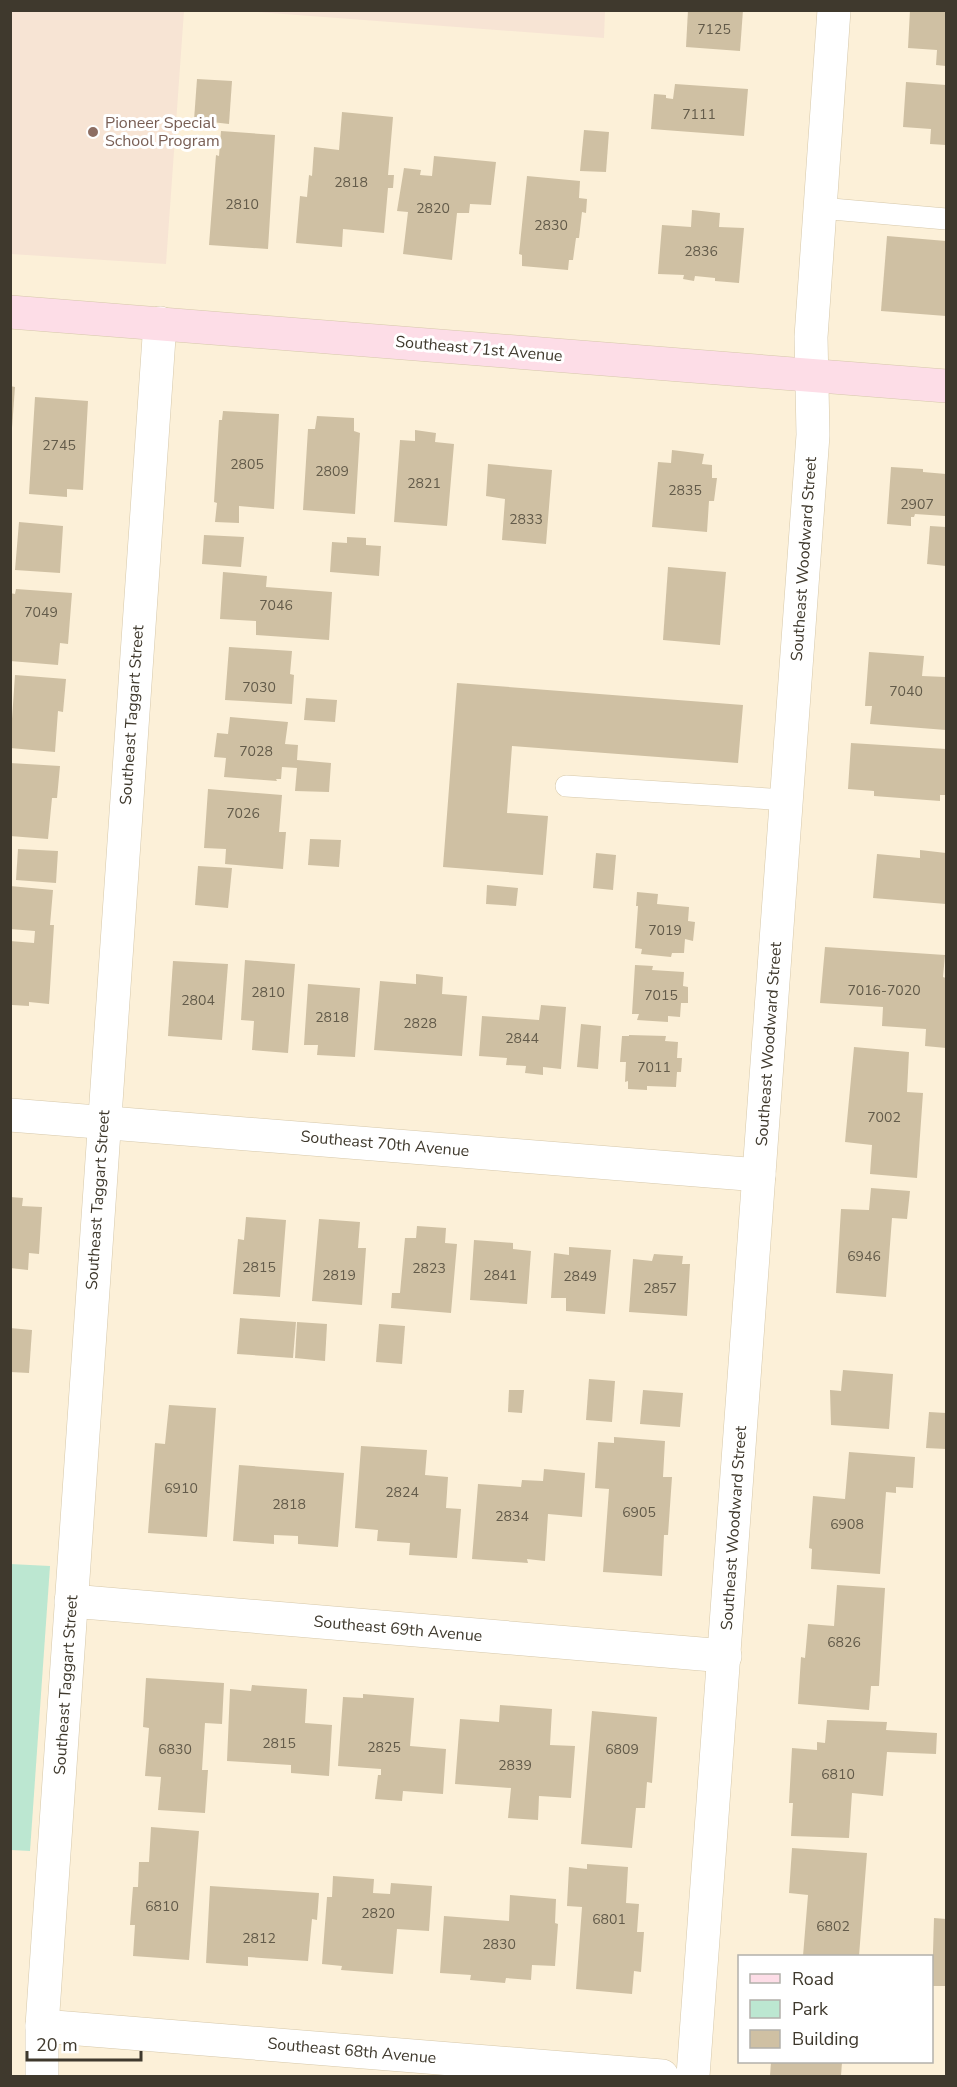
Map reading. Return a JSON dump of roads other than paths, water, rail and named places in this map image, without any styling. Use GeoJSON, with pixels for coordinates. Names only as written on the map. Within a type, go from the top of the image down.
{"type":"FeatureCollection","features":[{"type":"Feature","properties":{"kind":"street","name":"Southeast Woodward Street"},"geometry":{"type":"LineString","coordinates":[[693,2076],[813,435],[811,337],[834,10]]}},
{"type":"Feature","properties":{"kind":"street","name":"Southeast 71st Avenue"},"geometry":{"type":"LineString","coordinates":[[10,312],[946,387]]}},
{"type":"Feature","properties":{"kind":"street","name":"Southeast Taggart Street"},"geometry":{"type":"LineString","coordinates":[[42,2076],[42,2026],[160,323]]}},
{"type":"Feature","properties":{"kind":"street","name":"Southeast 70th Avenue"},"geometry":{"type":"LineString","coordinates":[[10,1115],[759,1175]]}},
{"type":"Feature","properties":{"kind":"street","name":"Southeast 69th Avenue"},"geometry":{"type":"LineString","coordinates":[[71,1601],[725,1656]]}},
{"type":"Feature","properties":{"kind":"street","name":"Southeast 68th Avenue"},"geometry":{"type":"LineString","coordinates":[[42,2026],[662,2076]]}},
{"type":"Feature","properties":{"kind":"lane"},"geometry":{"type":"LineString","coordinates":[[820,208],[946,219]]}},
{"type":"Feature","properties":{"kind":"lane"},"geometry":{"type":"LineString","coordinates":[[566,786],[786,800]]}},
{"type":"Feature","properties":{"kind":"place","name":"Pioneer Special School Program"},"geometry":{"type":"Point","coordinates":[93,132]}}]}
